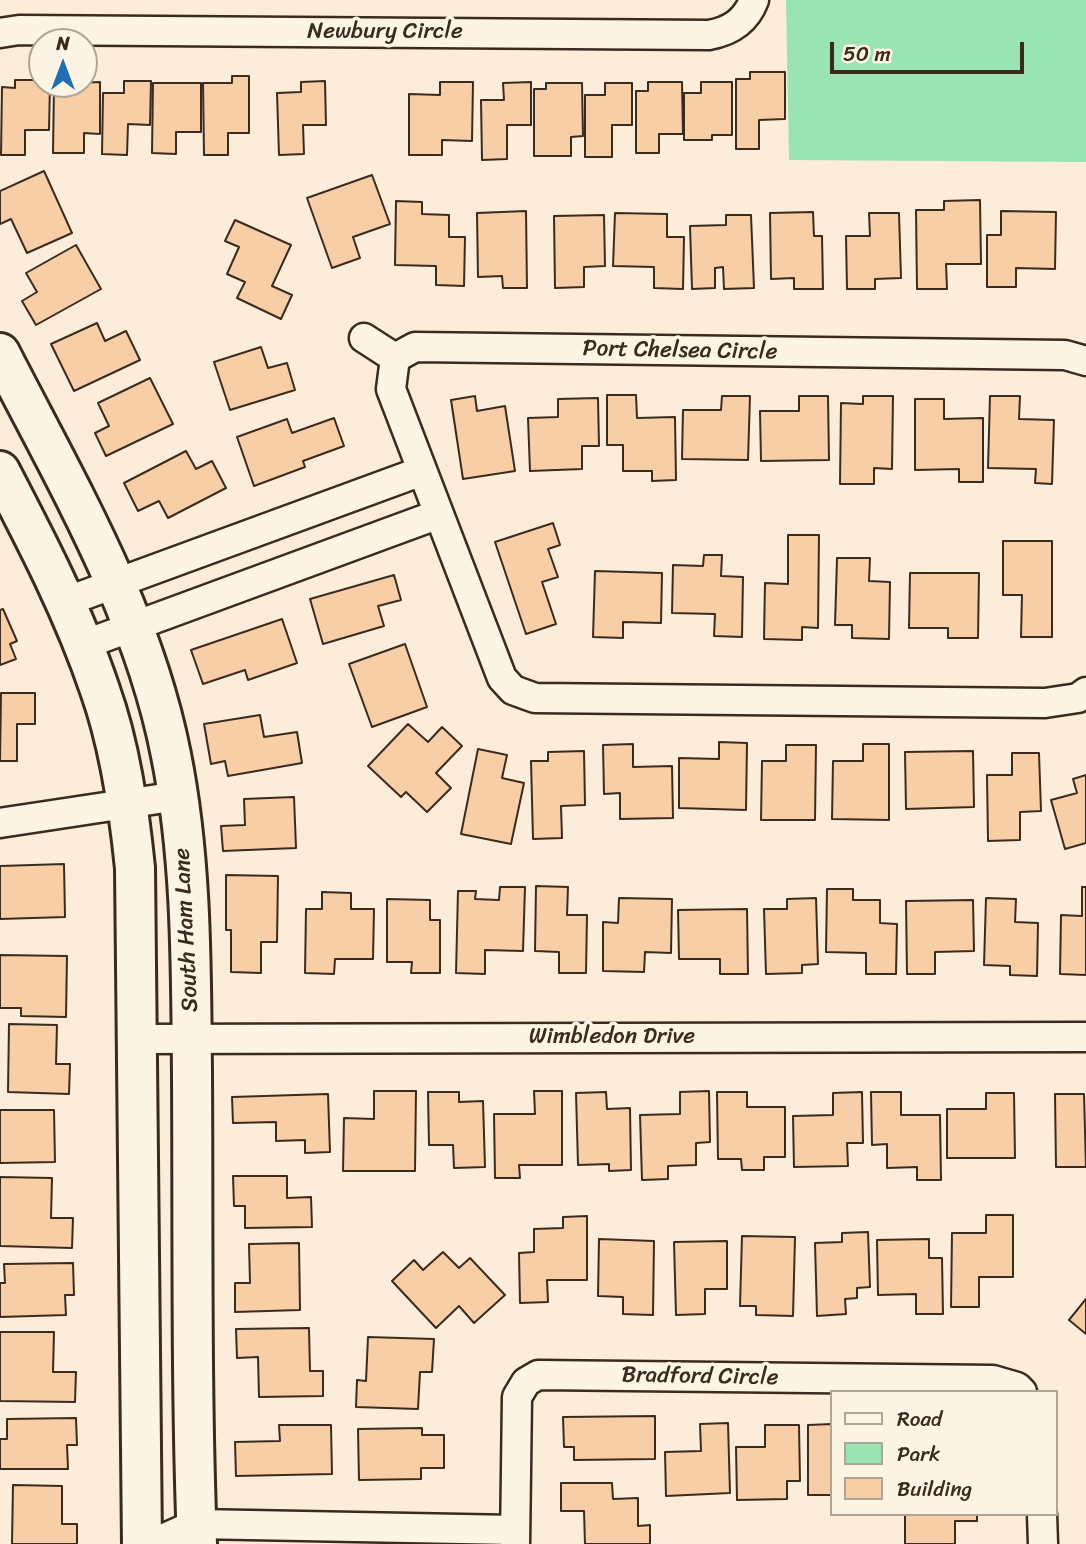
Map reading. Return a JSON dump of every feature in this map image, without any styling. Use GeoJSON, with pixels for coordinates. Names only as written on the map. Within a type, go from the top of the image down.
{"type":"FeatureCollection","features":[{"type":"Feature","properties":{"kind":"main road","name":"South Ham Lane"},"geometry":{"type":"LineString","coordinates":[[0,353],[115,584],[153,682],[178,796],[186,866],[191,1037],[196,1534]]}},
{"type":"Feature","properties":{"kind":"main road"},"geometry":{"type":"LineString","coordinates":[[0,471],[53,572],[101,691],[128,806],[135,868],[142,1544]]}},
{"type":"Feature","properties":{"kind":"street","name":"Newbury Circle"},"geometry":{"type":"LineString","coordinates":[[0,33],[33,30],[709,35],[724,32],[745,18],[754,0]]}},
{"type":"Feature","properties":{"kind":"street"},"geometry":{"type":"LineString","coordinates":[[364,338],[396,358],[391,389],[502,677],[513,690],[535,698],[1045,703],[1078,698],[1086,692]]}},
{"type":"Feature","properties":{"kind":"street","name":"Port Chelsea Circle"},"geometry":{"type":"LineString","coordinates":[[396,358],[415,347],[1065,355],[1086,361]]}},
{"type":"Feature","properties":{"kind":"street"},"geometry":{"type":"LineString","coordinates":[[65,602],[422,471]]}},
{"type":"Feature","properties":{"kind":"street"},"geometry":{"type":"LineString","coordinates":[[83,645],[439,514]]}},
{"type":"Feature","properties":{"kind":"street"},"geometry":{"type":"LineString","coordinates":[[0,823],[128,806],[178,796]]}},
{"type":"Feature","properties":{"kind":"street","name":"Wimbledon Drive"},"geometry":{"type":"LineString","coordinates":[[138,1039],[1086,1037]]}},
{"type":"Feature","properties":{"kind":"street","name":"Bradford Circle"},"geometry":{"type":"LineString","coordinates":[[151,1544],[196,1534],[515,1537],[517,1397],[526,1381],[538,1375],[993,1380],[1020,1390]]}},
{"type":"Feature","properties":{"kind":"street"},"geometry":{"type":"LineString","coordinates":[[1042,1516],[1043,1544]]}},
{"type":"Feature","properties":{"kind":"green space"},"geometry":{"type":"Polygon","coordinates":[[[786,0],[1086,0],[1086,162],[789,160],[786,0]]]}},
{"type":"Feature","properties":{"kind":"building"},"geometry":{"type":"Polygon","coordinates":[[[750,72],[785,72],[785,119],[759,120],[759,149],[736,149],[736,79],[750,79],[750,72]]]}},
{"type":"Feature","properties":{"kind":"building"},"geometry":{"type":"Polygon","coordinates":[[[232,76],[249,76],[249,133],[228,133],[228,155],[204,155],[203,83],[232,83],[232,76]]]}},
{"type":"Feature","properties":{"kind":"building"},"geometry":{"type":"Polygon","coordinates":[[[15,80],[28,80],[28,98],[50,98],[49,130],[25,130],[25,155],[1,155],[2,87],[15,88],[15,80]]]}},
{"type":"Feature","properties":{"kind":"building"},"geometry":{"type":"Polygon","coordinates":[[[124,81],[151,81],[150,125],[128,124],[127,155],[102,154],[103,93],[124,93],[124,81]]]}},
{"type":"Feature","properties":{"kind":"building"},"geometry":{"type":"Polygon","coordinates":[[[325,81],[326,125],[303,125],[304,154],[279,155],[277,93],[301,92],[301,82],[325,81]]]}},
{"type":"Feature","properties":{"kind":"building"},"geometry":{"type":"Polygon","coordinates":[[[98,82],[100,134],[84,133],[84,153],[53,153],[54,98],[98,98],[98,82]]]}},
{"type":"Feature","properties":{"kind":"building"},"geometry":{"type":"Polygon","coordinates":[[[440,82],[473,82],[472,141],[442,140],[442,155],[409,155],[409,94],[440,95],[440,82]]]}},
{"type":"Feature","properties":{"kind":"building"},"geometry":{"type":"Polygon","coordinates":[[[531,82],[531,125],[507,125],[507,159],[482,160],[481,100],[504,100],[503,83],[531,82]]]}},
{"type":"Feature","properties":{"kind":"building"},"geometry":{"type":"Polygon","coordinates":[[[648,82],[682,82],[683,134],[659,134],[659,153],[636,153],[636,91],[648,91],[648,82]]]}},
{"type":"Feature","properties":{"kind":"building"},"geometry":{"type":"Polygon","coordinates":[[[701,82],[732,82],[732,135],[712,135],[712,140],[684,140],[684,93],[701,93],[701,82]]]}},
{"type":"Feature","properties":{"kind":"building"},"geometry":{"type":"Polygon","coordinates":[[[153,83],[201,83],[201,132],[176,132],[176,154],[152,153],[153,83]]]}},
{"type":"Feature","properties":{"kind":"building"},"geometry":{"type":"Polygon","coordinates":[[[546,83],[582,83],[583,136],[571,137],[571,156],[534,156],[534,89],[546,89],[546,83]]]}},
{"type":"Feature","properties":{"kind":"building"},"geometry":{"type":"Polygon","coordinates":[[[605,83],[632,83],[632,125],[612,125],[612,157],[585,157],[585,95],[605,95],[605,83]]]}},
{"type":"Feature","properties":{"kind":"building"},"geometry":{"type":"Polygon","coordinates":[[[44,171],[72,233],[27,253],[11,219],[0,224],[0,191],[44,171]]]}},
{"type":"Feature","properties":{"kind":"building"},"geometry":{"type":"Polygon","coordinates":[[[372,175],[390,224],[353,237],[360,258],[332,268],[307,198],[372,175]]]}},
{"type":"Feature","properties":{"kind":"building"},"geometry":{"type":"Polygon","coordinates":[[[980,200],[981,264],[946,264],[947,289],[917,289],[916,210],[944,210],[944,201],[980,200]]]}},
{"type":"Feature","properties":{"kind":"building"},"geometry":{"type":"Polygon","coordinates":[[[396,201],[422,202],[422,214],[449,215],[449,237],[465,237],[464,286],[436,285],[436,266],[395,265],[396,201]]]}},
{"type":"Feature","properties":{"kind":"building"},"geometry":{"type":"Polygon","coordinates":[[[526,211],[527,288],[503,288],[502,276],[478,277],[477,213],[526,211]]]}},
{"type":"Feature","properties":{"kind":"building"},"geometry":{"type":"Polygon","coordinates":[[[1001,211],[1056,212],[1055,269],[1016,268],[1016,287],[987,287],[987,235],[1001,235],[1001,211]]]}},
{"type":"Feature","properties":{"kind":"building"},"geometry":{"type":"Polygon","coordinates":[[[813,212],[814,236],[822,236],[823,289],[794,289],[794,278],[771,279],[770,213],[813,212]]]}},
{"type":"Feature","properties":{"kind":"building"},"geometry":{"type":"Polygon","coordinates":[[[615,213],[667,214],[667,237],[684,237],[683,289],[654,288],[654,267],[613,266],[615,213]]]}},
{"type":"Feature","properties":{"kind":"building"},"geometry":{"type":"Polygon","coordinates":[[[869,213],[899,213],[901,278],[875,279],[875,289],[847,289],[846,236],[870,236],[869,213]]]}},
{"type":"Feature","properties":{"kind":"building"},"geometry":{"type":"Polygon","coordinates":[[[604,215],[605,266],[584,267],[584,287],[555,288],[554,216],[604,215]]]}},
{"type":"Feature","properties":{"kind":"building"},"geometry":{"type":"Polygon","coordinates":[[[726,215],[751,215],[754,288],[724,289],[723,267],[715,268],[715,288],[692,289],[690,226],[726,225],[726,215]]]}},
{"type":"Feature","properties":{"kind":"building"},"geometry":{"type":"Polygon","coordinates":[[[235,220],[291,245],[272,286],[292,295],[281,319],[237,298],[245,282],[227,274],[239,247],[225,241],[235,220]]]}},
{"type":"Feature","properties":{"kind":"building"},"geometry":{"type":"Polygon","coordinates":[[[76,245],[101,289],[36,325],[22,301],[37,292],[26,273],[76,245]]]}},
{"type":"Feature","properties":{"kind":"building"},"geometry":{"type":"Polygon","coordinates":[[[97,323],[105,341],[126,331],[140,360],[74,391],[51,344],[97,323]]]}},
{"type":"Feature","properties":{"kind":"building"},"geometry":{"type":"Polygon","coordinates":[[[261,347],[268,368],[287,363],[295,390],[230,410],[214,362],[261,347]]]}},
{"type":"Feature","properties":{"kind":"building"},"geometry":{"type":"Polygon","coordinates":[[[150,378],[173,424],[106,456],[95,433],[109,426],[98,403],[150,378]]]}},
{"type":"Feature","properties":{"kind":"building"},"geometry":{"type":"Polygon","coordinates":[[[607,395],[636,395],[637,418],[675,417],[676,480],[652,481],[652,471],[623,471],[623,445],[607,445],[607,395]]]}},
{"type":"Feature","properties":{"kind":"building"},"geometry":{"type":"Polygon","coordinates":[[[475,396],[477,411],[505,406],[515,471],[463,479],[451,400],[475,396]]]}},
{"type":"Feature","properties":{"kind":"building"},"geometry":{"type":"Polygon","coordinates":[[[722,396],[750,396],[748,460],[682,459],[683,410],[721,410],[722,396]]]}},
{"type":"Feature","properties":{"kind":"building"},"geometry":{"type":"Polygon","coordinates":[[[799,396],[828,396],[829,460],[761,461],[760,411],[799,411],[799,396]]]}},
{"type":"Feature","properties":{"kind":"building"},"geometry":{"type":"Polygon","coordinates":[[[863,396],[893,396],[892,469],[874,468],[874,484],[840,484],[841,403],[863,404],[863,396]]]}},
{"type":"Feature","properties":{"kind":"building"},"geometry":{"type":"Polygon","coordinates":[[[990,396],[1020,396],[1019,419],[1054,420],[1052,484],[1035,483],[1036,469],[988,468],[990,396]]]}},
{"type":"Feature","properties":{"kind":"building"},"geometry":{"type":"Polygon","coordinates":[[[598,398],[599,446],[582,446],[582,469],[530,471],[528,418],[558,417],[558,399],[598,398]]]}},
{"type":"Feature","properties":{"kind":"building"},"geometry":{"type":"Polygon","coordinates":[[[915,399],[944,399],[944,419],[983,418],[983,482],[959,482],[959,469],[915,470],[915,399]]]}},
{"type":"Feature","properties":{"kind":"building"},"geometry":{"type":"Polygon","coordinates":[[[334,418],[344,446],[303,461],[305,467],[254,486],[237,437],[287,419],[292,433],[334,418]]]}},
{"type":"Feature","properties":{"kind":"building"},"geometry":{"type":"Polygon","coordinates":[[[186,451],[196,469],[212,461],[226,488],[168,518],[159,501],[138,511],[124,483],[186,451]]]}},
{"type":"Feature","properties":{"kind":"building"},"geometry":{"type":"Polygon","coordinates":[[[553,523],[560,545],[548,549],[558,577],[542,582],[556,624],[526,634],[495,542],[553,523]]]}},
{"type":"Feature","properties":{"kind":"building"},"geometry":{"type":"Polygon","coordinates":[[[788,535],[819,535],[818,628],[802,627],[802,640],[764,639],[765,583],[788,584],[788,535]]]}},
{"type":"Feature","properties":{"kind":"building"},"geometry":{"type":"Polygon","coordinates":[[[1003,541],[1052,541],[1052,637],[1021,637],[1022,595],[1003,595],[1003,541]]]}},
{"type":"Feature","properties":{"kind":"building"},"geometry":{"type":"Polygon","coordinates":[[[704,555],[722,555],[721,576],[743,577],[742,637],[714,636],[715,614],[672,613],[673,565],[703,566],[704,555]]]}},
{"type":"Feature","properties":{"kind":"building"},"geometry":{"type":"Polygon","coordinates":[[[837,558],[870,558],[869,581],[890,582],[889,639],[852,638],[852,625],[835,625],[837,558]]]}},
{"type":"Feature","properties":{"kind":"building"},"geometry":{"type":"Polygon","coordinates":[[[595,571],[662,573],[661,623],[623,622],[623,638],[593,637],[595,571]]]}},
{"type":"Feature","properties":{"kind":"building"},"geometry":{"type":"Polygon","coordinates":[[[910,573],[979,573],[978,638],[948,638],[948,628],[909,628],[910,573]]]}},
{"type":"Feature","properties":{"kind":"building"},"geometry":{"type":"Polygon","coordinates":[[[394,575],[401,600],[378,606],[384,626],[323,644],[310,599],[394,575]]]}},
{"type":"Feature","properties":{"kind":"building"},"geometry":{"type":"Polygon","coordinates":[[[3,609],[17,641],[10,644],[16,659],[0,665],[0,610],[3,609]]]}},
{"type":"Feature","properties":{"kind":"building"},"geometry":{"type":"Polygon","coordinates":[[[282,619],[297,663],[248,680],[245,670],[203,684],[191,650],[282,619]]]}},
{"type":"Feature","properties":{"kind":"building"},"geometry":{"type":"Polygon","coordinates":[[[405,644],[427,707],[372,727],[349,664],[405,644]]]}},
{"type":"Feature","properties":{"kind":"building"},"geometry":{"type":"Polygon","coordinates":[[[1,693],[35,693],[35,724],[17,724],[17,761],[0,761],[1,693]]]}},
{"type":"Feature","properties":{"kind":"building"},"geometry":{"type":"Polygon","coordinates":[[[260,715],[264,737],[297,732],[302,763],[228,776],[225,761],[211,764],[204,724],[260,715]]]}},
{"type":"Feature","properties":{"kind":"building"},"geometry":{"type":"Polygon","coordinates":[[[408,724],[428,742],[442,727],[462,746],[436,773],[451,788],[427,812],[406,792],[401,797],[368,766],[408,724]]]}},
{"type":"Feature","properties":{"kind":"building"},"geometry":{"type":"Polygon","coordinates":[[[719,742],[747,743],[746,810],[679,808],[679,758],[719,759],[719,742]]]}},
{"type":"Feature","properties":{"kind":"building"},"geometry":{"type":"Polygon","coordinates":[[[633,744],[633,767],[672,766],[673,818],[620,819],[620,793],[604,794],[603,745],[633,744]]]}},
{"type":"Feature","properties":{"kind":"building"},"geometry":{"type":"Polygon","coordinates":[[[863,744],[889,744],[889,820],[832,819],[833,761],[863,761],[863,744]]]}},
{"type":"Feature","properties":{"kind":"building"},"geometry":{"type":"Polygon","coordinates":[[[786,745],[816,745],[815,820],[761,820],[762,761],[786,761],[786,745]]]}},
{"type":"Feature","properties":{"kind":"building"},"geometry":{"type":"Polygon","coordinates":[[[478,749],[507,755],[502,778],[524,783],[511,844],[461,834],[478,749]]]}},
{"type":"Feature","properties":{"kind":"building"},"geometry":{"type":"Polygon","coordinates":[[[584,751],[585,805],[561,806],[562,838],[533,839],[531,761],[548,761],[548,752],[584,751]]]}},
{"type":"Feature","properties":{"kind":"building"},"geometry":{"type":"Polygon","coordinates":[[[973,751],[974,807],[906,809],[905,752],[973,751]]]}},
{"type":"Feature","properties":{"kind":"building"},"geometry":{"type":"Polygon","coordinates":[[[1012,753],[1039,753],[1041,811],[1020,812],[1020,840],[988,841],[987,775],[1012,775],[1012,753]]]}},
{"type":"Feature","properties":{"kind":"building"},"geometry":{"type":"Polygon","coordinates":[[[1086,775],[1086,843],[1065,849],[1051,800],[1077,793],[1073,779],[1086,775]]]}},
{"type":"Feature","properties":{"kind":"building"},"geometry":{"type":"Polygon","coordinates":[[[294,797],[296,848],[223,851],[221,826],[245,825],[244,799],[294,797]]]}},
{"type":"Feature","properties":{"kind":"building"},"geometry":{"type":"Polygon","coordinates":[[[64,864],[65,917],[0,919],[0,866],[64,864]]]}},
{"type":"Feature","properties":{"kind":"building"},"geometry":{"type":"Polygon","coordinates":[[[226,875],[278,876],[277,942],[261,942],[261,973],[231,972],[231,930],[226,930],[226,875]]]}},
{"type":"Feature","properties":{"kind":"building"},"geometry":{"type":"Polygon","coordinates":[[[536,886],[568,887],[567,915],[587,915],[586,973],[559,973],[559,952],[535,951],[536,886]]]}},
{"type":"Feature","properties":{"kind":"building"},"geometry":{"type":"Polygon","coordinates":[[[500,887],[525,887],[523,951],[485,950],[485,974],[456,973],[458,891],[476,891],[475,899],[499,900],[500,887]]]}},
{"type":"Feature","properties":{"kind":"building"},"geometry":{"type":"Polygon","coordinates":[[[1082,887],[1086,887],[1086,975],[1060,974],[1061,915],[1082,916],[1082,887]]]}},
{"type":"Feature","properties":{"kind":"building"},"geometry":{"type":"Polygon","coordinates":[[[827,889],[853,889],[853,900],[880,900],[880,923],[897,924],[896,974],[866,974],[866,953],[826,952],[827,889]]]}},
{"type":"Feature","properties":{"kind":"building"},"geometry":{"type":"Polygon","coordinates":[[[322,892],[351,893],[351,909],[374,909],[373,959],[335,959],[334,974],[305,973],[306,909],[322,909],[322,892]]]}},
{"type":"Feature","properties":{"kind":"building"},"geometry":{"type":"Polygon","coordinates":[[[619,898],[672,899],[671,953],[645,952],[644,972],[603,971],[603,922],[618,923],[619,898]]]}},
{"type":"Feature","properties":{"kind":"building"},"geometry":{"type":"Polygon","coordinates":[[[816,898],[818,964],[802,965],[802,973],[766,974],[764,909],[787,909],[787,899],[816,898]]]}},
{"type":"Feature","properties":{"kind":"building"},"geometry":{"type":"Polygon","coordinates":[[[986,898],[1016,899],[1015,922],[1038,923],[1037,976],[1010,975],[1010,966],[984,965],[986,898]]]}},
{"type":"Feature","properties":{"kind":"building"},"geometry":{"type":"Polygon","coordinates":[[[387,899],[430,900],[430,920],[440,920],[440,973],[411,973],[412,962],[387,962],[387,899]]]}},
{"type":"Feature","properties":{"kind":"building"},"geometry":{"type":"Polygon","coordinates":[[[973,900],[974,951],[935,952],[935,974],[907,974],[906,901],[973,900]]]}},
{"type":"Feature","properties":{"kind":"building"},"geometry":{"type":"Polygon","coordinates":[[[747,909],[748,974],[720,974],[720,959],[679,959],[678,910],[747,909]]]}},
{"type":"Feature","properties":{"kind":"building"},"geometry":{"type":"Polygon","coordinates":[[[0,955],[67,956],[66,1017],[21,1016],[21,1008],[0,1008],[0,955]]]}},
{"type":"Feature","properties":{"kind":"building"},"geometry":{"type":"Polygon","coordinates":[[[9,1024],[57,1025],[56,1064],[70,1064],[69,1094],[8,1092],[9,1024]]]}},
{"type":"Feature","properties":{"kind":"building"},"geometry":{"type":"Polygon","coordinates":[[[374,1091],[416,1091],[415,1171],[343,1171],[344,1118],[374,1119],[374,1091]]]}},
{"type":"Feature","properties":{"kind":"building"},"geometry":{"type":"Polygon","coordinates":[[[534,1091],[562,1091],[562,1165],[519,1165],[520,1178],[495,1178],[494,1114],[535,1114],[534,1091]]]}},
{"type":"Feature","properties":{"kind":"building"},"geometry":{"type":"Polygon","coordinates":[[[709,1091],[710,1142],[696,1143],[696,1165],[668,1166],[668,1179],[642,1180],[640,1115],[680,1114],[680,1092],[709,1091]]]}},
{"type":"Feature","properties":{"kind":"building"},"geometry":{"type":"Polygon","coordinates":[[[428,1092],[459,1092],[459,1102],[483,1101],[485,1167],[454,1168],[453,1145],[429,1145],[428,1092]]]}},
{"type":"Feature","properties":{"kind":"building"},"geometry":{"type":"Polygon","coordinates":[[[606,1092],[607,1109],[630,1108],[631,1170],[609,1171],[609,1164],[578,1165],[576,1093],[606,1092]]]}},
{"type":"Feature","properties":{"kind":"building"},"geometry":{"type":"Polygon","coordinates":[[[717,1092],[747,1092],[747,1107],[785,1107],[785,1157],[764,1157],[764,1170],[742,1170],[741,1159],[718,1159],[717,1092]]]}},
{"type":"Feature","properties":{"kind":"building"},"geometry":{"type":"Polygon","coordinates":[[[862,1092],[863,1143],[847,1143],[848,1166],[794,1167],[793,1116],[833,1115],[833,1093],[862,1092]]]}},
{"type":"Feature","properties":{"kind":"building"},"geometry":{"type":"Polygon","coordinates":[[[871,1092],[901,1092],[901,1115],[940,1115],[941,1180],[917,1180],[917,1167],[887,1168],[887,1144],[872,1145],[871,1092]]]}},
{"type":"Feature","properties":{"kind":"building"},"geometry":{"type":"Polygon","coordinates":[[[986,1093],[1014,1093],[1015,1158],[947,1158],[947,1109],[986,1109],[986,1093]]]}},
{"type":"Feature","properties":{"kind":"building"},"geometry":{"type":"Polygon","coordinates":[[[328,1094],[330,1152],[305,1153],[305,1140],[276,1141],[276,1122],[233,1123],[232,1097],[328,1094]]]}},
{"type":"Feature","properties":{"kind":"building"},"geometry":{"type":"Polygon","coordinates":[[[1055,1094],[1084,1094],[1086,1167],[1056,1167],[1055,1094]]]}},
{"type":"Feature","properties":{"kind":"building"},"geometry":{"type":"Polygon","coordinates":[[[0,1110],[54,1110],[55,1162],[0,1163],[0,1110]]]}},
{"type":"Feature","properties":{"kind":"building"},"geometry":{"type":"Polygon","coordinates":[[[233,1176],[287,1176],[287,1198],[311,1197],[312,1227],[245,1228],[245,1206],[234,1206],[233,1176]]]}},
{"type":"Feature","properties":{"kind":"building"},"geometry":{"type":"Polygon","coordinates":[[[0,1177],[52,1178],[51,1218],[73,1218],[72,1248],[0,1246],[0,1177]]]}},
{"type":"Feature","properties":{"kind":"building"},"geometry":{"type":"Polygon","coordinates":[[[986,1215],[1013,1215],[1013,1277],[979,1277],[979,1307],[951,1307],[952,1233],[986,1233],[986,1215]]]}},
{"type":"Feature","properties":{"kind":"building"},"geometry":{"type":"Polygon","coordinates":[[[587,1216],[587,1280],[547,1280],[548,1302],[520,1303],[519,1253],[534,1252],[534,1229],[563,1228],[563,1217],[587,1216]]]}},
{"type":"Feature","properties":{"kind":"building"},"geometry":{"type":"Polygon","coordinates":[[[868,1232],[870,1287],[857,1288],[857,1298],[845,1299],[846,1314],[817,1316],[815,1243],[842,1242],[842,1233],[868,1232]]]}},
{"type":"Feature","properties":{"kind":"building"},"geometry":{"type":"Polygon","coordinates":[[[742,1236],[795,1237],[793,1316],[756,1315],[756,1306],[740,1306],[742,1236]]]}},
{"type":"Feature","properties":{"kind":"building"},"geometry":{"type":"Polygon","coordinates":[[[599,1239],[654,1241],[653,1315],[623,1314],[623,1297],[598,1296],[599,1239]]]}},
{"type":"Feature","properties":{"kind":"building"},"geometry":{"type":"Polygon","coordinates":[[[929,1239],[929,1258],[942,1258],[943,1314],[916,1314],[916,1294],[878,1295],[877,1240],[929,1239]]]}},
{"type":"Feature","properties":{"kind":"building"},"geometry":{"type":"Polygon","coordinates":[[[727,1241],[727,1289],[705,1289],[705,1314],[676,1315],[674,1242],[727,1241]]]}},
{"type":"Feature","properties":{"kind":"building"},"geometry":{"type":"Polygon","coordinates":[[[299,1243],[300,1310],[235,1312],[235,1283],[250,1283],[249,1244],[299,1243]]]}},
{"type":"Feature","properties":{"kind":"building"},"geometry":{"type":"Polygon","coordinates":[[[443,1252],[459,1268],[470,1258],[505,1295],[474,1323],[459,1306],[436,1328],[392,1281],[414,1260],[423,1270],[443,1252]]]}},
{"type":"Feature","properties":{"kind":"building"},"geometry":{"type":"Polygon","coordinates":[[[73,1263],[74,1295],[65,1295],[66,1315],[0,1317],[0,1283],[5,1283],[4,1264],[73,1263]]]}},
{"type":"Feature","properties":{"kind":"building"},"geometry":{"type":"Polygon","coordinates":[[[1086,1299],[1086,1334],[1069,1320],[1086,1299]]]}},
{"type":"Feature","properties":{"kind":"building"},"geometry":{"type":"Polygon","coordinates":[[[309,1328],[310,1371],[323,1371],[323,1396],[259,1397],[258,1357],[237,1358],[236,1329],[309,1328]]]}},
{"type":"Feature","properties":{"kind":"building"},"geometry":{"type":"Polygon","coordinates":[[[0,1332],[54,1332],[53,1372],[76,1372],[75,1402],[0,1401],[0,1332]]]}},
{"type":"Feature","properties":{"kind":"building"},"geometry":{"type":"Polygon","coordinates":[[[368,1337],[434,1339],[432,1372],[420,1372],[418,1409],[356,1407],[357,1380],[366,1381],[368,1337]]]}},
{"type":"Feature","properties":{"kind":"building"},"geometry":{"type":"Polygon","coordinates":[[[655,1416],[655,1459],[574,1460],[574,1447],[564,1447],[563,1417],[655,1416]]]}},
{"type":"Feature","properties":{"kind":"building"},"geometry":{"type":"Polygon","coordinates":[[[76,1418],[77,1445],[67,1445],[68,1469],[0,1469],[0,1439],[7,1439],[7,1419],[76,1418]]]}},
{"type":"Feature","properties":{"kind":"building"},"geometry":{"type":"Polygon","coordinates":[[[728,1423],[730,1493],[666,1496],[665,1452],[701,1451],[700,1424],[728,1423]]]}},
{"type":"Feature","properties":{"kind":"building"},"geometry":{"type":"Polygon","coordinates":[[[830,1424],[830,1495],[808,1495],[808,1425],[830,1424]]]}},
{"type":"Feature","properties":{"kind":"building"},"geometry":{"type":"Polygon","coordinates":[[[279,1425],[331,1425],[332,1474],[236,1476],[235,1442],[280,1441],[279,1425]]]}},
{"type":"Feature","properties":{"kind":"building"},"geometry":{"type":"Polygon","coordinates":[[[765,1425],[799,1425],[800,1481],[787,1481],[787,1499],[737,1500],[736,1447],[765,1447],[765,1425]]]}},
{"type":"Feature","properties":{"kind":"building"},"geometry":{"type":"Polygon","coordinates":[[[422,1428],[422,1435],[444,1435],[444,1468],[421,1468],[421,1479],[359,1480],[358,1429],[422,1428]]]}},
{"type":"Feature","properties":{"kind":"building"},"geometry":{"type":"Polygon","coordinates":[[[561,1483],[612,1483],[613,1499],[638,1498],[638,1526],[650,1525],[650,1544],[585,1544],[584,1511],[561,1511],[561,1483]]]}},
{"type":"Feature","properties":{"kind":"building"},"geometry":{"type":"Polygon","coordinates":[[[13,1485],[62,1486],[62,1524],[77,1524],[77,1544],[12,1544],[13,1485]]]}},
{"type":"Feature","properties":{"kind":"building"},"geometry":{"type":"Polygon","coordinates":[[[905,1516],[977,1516],[977,1521],[955,1521],[955,1544],[905,1544],[905,1516]]]}}]}
